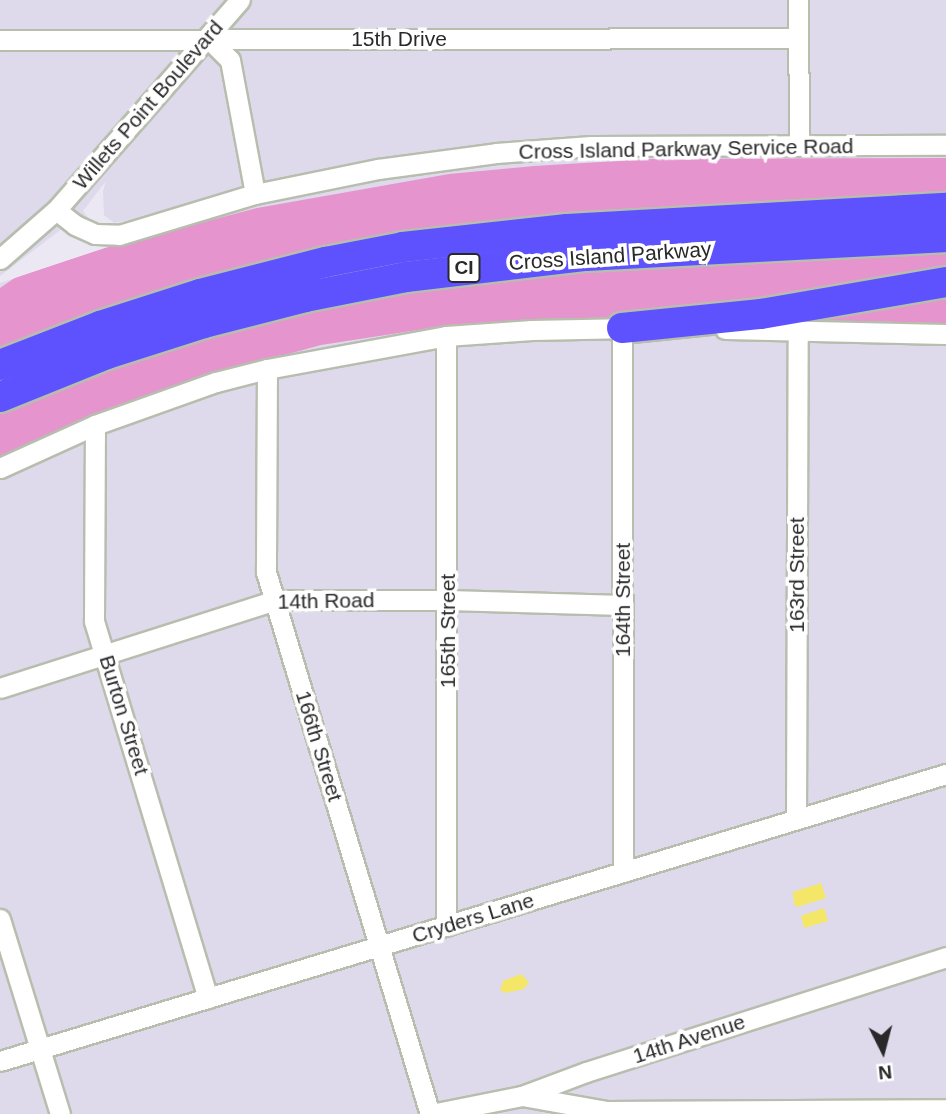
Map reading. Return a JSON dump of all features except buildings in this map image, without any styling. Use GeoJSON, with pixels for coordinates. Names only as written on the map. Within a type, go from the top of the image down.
{"type":"FeatureCollection","features":[{"type":"Feature","properties":{"kind":"highway","name":"Cross Island Parkway"},"geometry":{"type":"LineString","coordinates":[[0,365],[82,332],[187,297],[302,267],[403,247],[567,229],[946,208]]}},
{"type":"Feature","properties":{"kind":"highway","name":"Cross Island Parkway"},"geometry":{"type":"LineString","coordinates":[[0,397],[107,354],[204,323],[305,297],[393,279],[586,256],[946,237]]}},
{"type":"Feature","properties":{"kind":"highway"},"geometry":{"type":"LineString","coordinates":[[622,328],[761,314],[946,282]]}},
{"type":"Feature","properties":{"kind":"street"},"geometry":{"type":"LineString","coordinates":[[798,0],[799,146]]}},
{"type":"Feature","properties":{"kind":"street","name":"Willets Point Boulevard"},"geometry":{"type":"LineString","coordinates":[[56,210],[208,38],[236,2]]}},
{"type":"Feature","properties":{"kind":"street"},"geometry":{"type":"LineString","coordinates":[[208,38],[230,60],[255,194]]}},
{"type":"Feature","properties":{"kind":"street","name":"15th Drive"},"geometry":{"type":"LineString","coordinates":[[0,40],[798,38]]}},
{"type":"Feature","properties":{"kind":"street","name":"Cross Island Parkway Service Road"},"geometry":{"type":"LineString","coordinates":[[56,210],[75,225],[95,234],[119,234],[255,194],[378,169],[496,153],[591,146],[946,145]]}},
{"type":"Feature","properties":{"kind":"street"},"geometry":{"type":"LineString","coordinates":[[0,259],[56,210]]}},
{"type":"Feature","properties":{"kind":"street"},"geometry":{"type":"LineString","coordinates":[[0,468],[95,425],[216,382],[267,369],[446,336],[622,328],[946,334]]}},
{"type":"Feature","properties":{"kind":"street","name":"164th Street"},"geometry":{"type":"LineString","coordinates":[[622,328],[623,872]]}},
{"type":"Feature","properties":{"kind":"street","name":"163rd Street"},"geometry":{"type":"LineString","coordinates":[[796,819],[798,331]]}},
{"type":"Feature","properties":{"kind":"street","name":"165th Street"},"geometry":{"type":"LineString","coordinates":[[446,336],[446,926]]}},
{"type":"Feature","properties":{"kind":"street","name":"166th Street"},"geometry":{"type":"LineString","coordinates":[[267,369],[266,572],[430,1114]]}},
{"type":"Feature","properties":{"kind":"street","name":"Burton Street"},"geometry":{"type":"LineString","coordinates":[[95,425],[94,621],[208,998]]}},
{"type":"Feature","properties":{"kind":"street","name":"14th Road"},"geometry":{"type":"LineString","coordinates":[[0,688],[275,600],[448,600],[623,605]]}},
{"type":"Feature","properties":{"kind":"street","name":"Cryders Lane"},"geometry":{"type":"LineString","coordinates":[[0,1061],[946,774]]}},
{"type":"Feature","properties":{"kind":"street"},"geometry":{"type":"LineString","coordinates":[[0,919],[60,1114]]}},
{"type":"Feature","properties":{"kind":"street","name":"14th Avenue"},"geometry":{"type":"LineString","coordinates":[[430,1114],[522,1096],[586,1072],[946,957]]}},
{"type":"Feature","properties":{"kind":"street"},"geometry":{"type":"LineString","coordinates":[[522,1096],[606,1111],[946,1109]]}},
{"type":"Feature","properties":{"kind":"shaded area"},"geometry":{"type":"Polygon","coordinates":[[[946,158],[946,196],[403,232],[254,265],[126,304],[0,352],[0,288],[16,277],[105,248],[257,208],[449,174],[534,166],[650,159],[946,158]]]}},
{"type":"Feature","properties":{"kind":"shaded area"},"geometry":{"type":"Polygon","coordinates":[[[106,181],[103,191],[104,215],[114,223],[130,220],[123,231],[95,227],[83,211],[106,181]]]}},
{"type":"Feature","properties":{"kind":"shaded area"},"geometry":{"type":"Polygon","coordinates":[[[63,228],[122,242],[0,283],[0,276],[63,228]]]}},
{"type":"Feature","properties":{"kind":"shaded area"},"geometry":{"type":"Polygon","coordinates":[[[946,249],[946,275],[665,319],[545,320],[444,326],[321,345],[209,376],[81,420],[0,459],[0,411],[87,375],[204,336],[325,306],[435,284],[570,270],[946,249]]]}},
{"type":"Feature","properties":{"kind":"shaded area"},"geometry":{"type":"Polygon","coordinates":[[[946,290],[946,325],[772,321],[946,290]]]}},
{"type":"Feature","properties":{"kind":"shaded area"},"geometry":{"type":"Polygon","coordinates":[[[821,883],[826,898],[797,907],[794,904],[793,892],[821,883]]]}},
{"type":"Feature","properties":{"kind":"shaded area"},"geometry":{"type":"Polygon","coordinates":[[[824,908],[828,921],[804,928],[801,916],[824,908]]]}},
{"type":"Feature","properties":{"kind":"shaded area"},"geometry":{"type":"Polygon","coordinates":[[[521,974],[529,982],[524,989],[506,993],[500,990],[503,981],[521,974]]]}}]}
